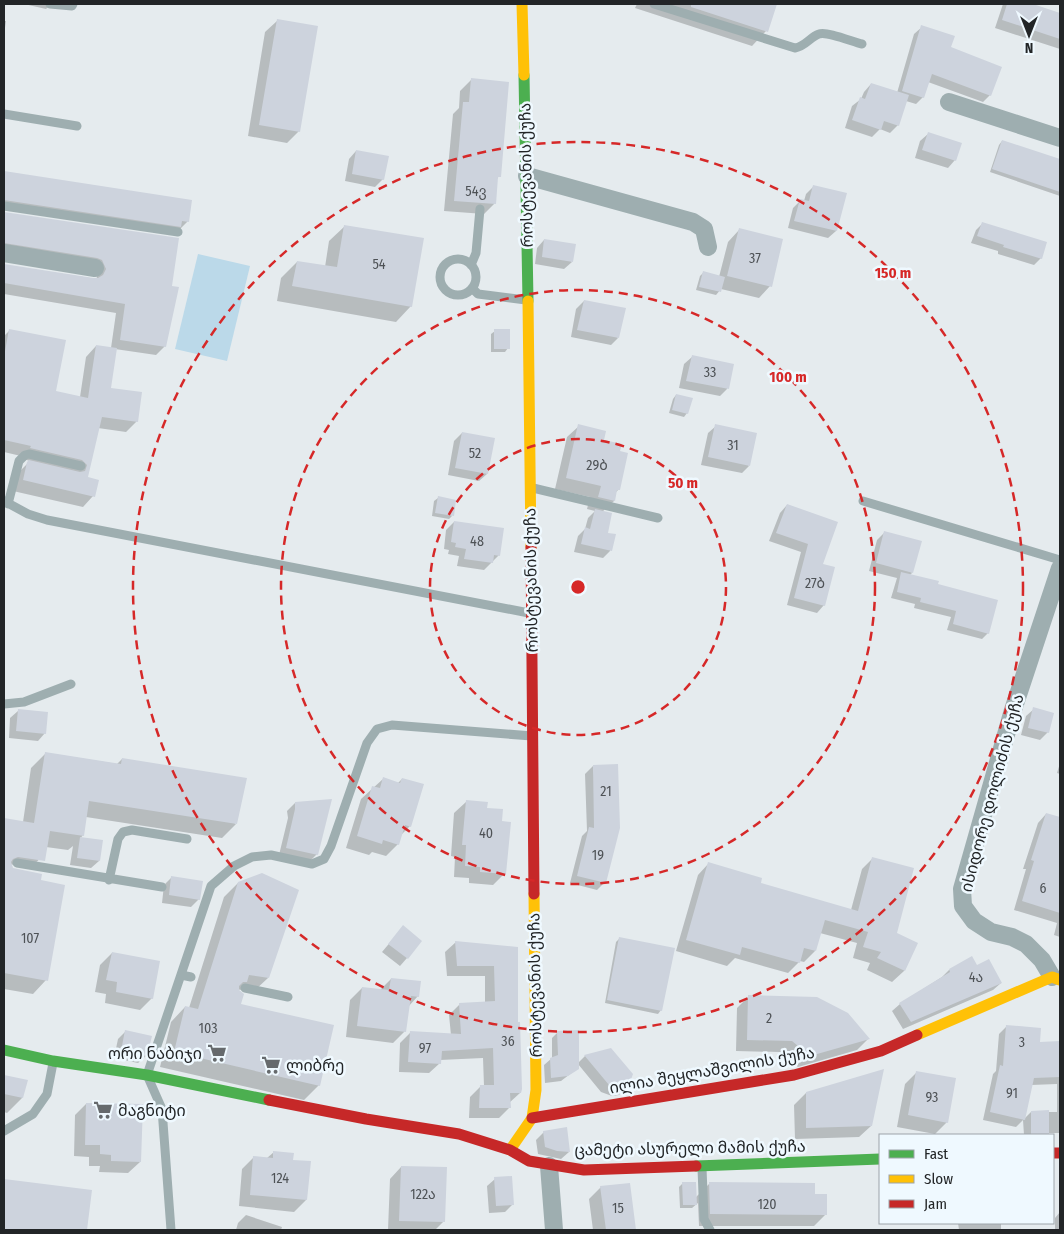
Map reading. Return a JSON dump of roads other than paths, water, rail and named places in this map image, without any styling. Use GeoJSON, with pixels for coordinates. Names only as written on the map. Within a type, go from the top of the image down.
{"type":"FeatureCollection","features":[{"type":"Feature","properties":{"kind":"street","name":"როსტევანის ქუჩა"},"geometry":{"type":"LineString","coordinates":[[510,1150],[532,1118],[536,1090],[527,176],[522,4]]}},
{"type":"Feature","properties":{"kind":"street"},"geometry":{"type":"LineString","coordinates":[[949,102],[1060,138]]}},
{"type":"Feature","properties":{"kind":"street"},"geometry":{"type":"LineString","coordinates":[[527,176],[693,222],[704,230],[708,247]]}},
{"type":"Feature","properties":{"kind":"street"},"geometry":{"type":"LineString","coordinates":[[4,253],[95,268]]}},
{"type":"Feature","properties":{"kind":"street","name":"ისიდორე დოლიძის ქუჩა"},"geometry":{"type":"LineString","coordinates":[[1056,978],[1026,944],[1012,937],[991,932],[974,921],[963,906],[962,889],[1013,710],[1060,568]]}},
{"type":"Feature","properties":{"kind":"street","name":"ილია შეყლაშვილის ქუჩა"},"geometry":{"type":"LineString","coordinates":[[532,1118],[794,1075],[881,1051],[1056,978]]}},
{"type":"Feature","properties":{"kind":"street","name":"ცამეტი ასურელი მამის ქუჩა"},"geometry":{"type":"LineString","coordinates":[[4,1050],[53,1061],[147,1076],[366,1119],[459,1134],[510,1150],[529,1161],[549,1166],[584,1170],[879,1159]]}},
{"type":"Feature","properties":{"kind":"street"},"geometry":{"type":"LineString","coordinates":[[549,1166],[554,1230]]}},
{"type":"Feature","properties":{"kind":"lane"},"geometry":{"type":"LineString","coordinates":[[50,4],[72,6],[73,4]]}},
{"type":"Feature","properties":{"kind":"lane"},"geometry":{"type":"LineString","coordinates":[[654,4],[796,48],[802,47],[820,34],[827,34],[862,44]]}},
{"type":"Feature","properties":{"kind":"lane"},"geometry":{"type":"LineString","coordinates":[[4,114],[77,126]]}},
{"type":"Feature","properties":{"kind":"lane"},"geometry":{"type":"LineString","coordinates":[[4,206],[178,232]]}},
{"type":"Feature","properties":{"kind":"lane"},"geometry":{"type":"LineString","coordinates":[[471,265],[476,253],[480,209]]}},
{"type":"Feature","properties":{"kind":"lane"},"geometry":{"type":"LineString","coordinates":[[462,260],[471,265],[476,275],[476,281],[472,288],[465,293],[453,294],[444,287],[441,275],[442,269],[450,261],[462,260]]}},
{"type":"Feature","properties":{"kind":"lane"},"geometry":{"type":"LineString","coordinates":[[472,288],[478,294],[528,300]]}},
{"type":"Feature","properties":{"kind":"lane"},"geometry":{"type":"LineString","coordinates":[[81,466],[29,454],[25,455],[19,461],[6,502],[28,514],[47,520],[532,613]]}},
{"type":"Feature","properties":{"kind":"lane"},"geometry":{"type":"LineString","coordinates":[[530,488],[658,518]]}},
{"type":"Feature","properties":{"kind":"lane"},"geometry":{"type":"LineString","coordinates":[[863,501],[1060,560]]}},
{"type":"Feature","properties":{"kind":"lane"},"geometry":{"type":"LineString","coordinates":[[4,704],[24,702],[71,684]]}},
{"type":"Feature","properties":{"kind":"lane"},"geometry":{"type":"LineString","coordinates":[[171,1230],[162,1110],[147,1076],[211,886],[234,866],[252,858],[271,855],[312,864],[324,859],[331,846],[367,743],[377,730],[392,724],[532,736]]}},
{"type":"Feature","properties":{"kind":"lane"},"geometry":{"type":"LineString","coordinates":[[109,880],[118,839],[123,832],[132,830],[187,839]]}},
{"type":"Feature","properties":{"kind":"lane"},"geometry":{"type":"LineString","coordinates":[[17,863],[162,888]]}},
{"type":"Feature","properties":{"kind":"lane"},"geometry":{"type":"LineString","coordinates":[[181,975],[191,977]]}},
{"type":"Feature","properties":{"kind":"lane"},"geometry":{"type":"LineString","coordinates":[[245,988],[288,997]]}},
{"type":"Feature","properties":{"kind":"lane"},"geometry":{"type":"LineString","coordinates":[[4,1131],[33,1114],[47,1094],[53,1061]]}},
{"type":"Feature","properties":{"kind":"lane"},"geometry":{"type":"LineString","coordinates":[[702,1165],[704,1219],[710,1230]]}},
{"type":"Feature","properties":{"kind":"place","name":"ორი ნაბიჯი"},"geometry":{"type":"Point","coordinates":[217,1053]}},
{"type":"Feature","properties":{"kind":"place","name":"ლიბრე"},"geometry":{"type":"Point","coordinates":[271,1065]}},
{"type":"Feature","properties":{"kind":"place","name":"მაგნიტი"},"geometry":{"type":"Point","coordinates":[103,1110]}}]}
